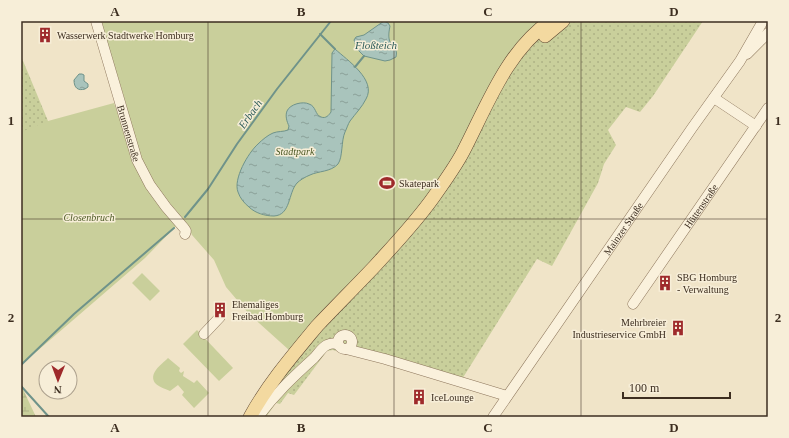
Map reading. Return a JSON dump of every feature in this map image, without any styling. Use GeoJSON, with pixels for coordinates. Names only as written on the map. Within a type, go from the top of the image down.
{"type":"FeatureCollection","features":[{"type":"Feature","properties":{"kind":"main road"},"geometry":{"type":"LineString","coordinates":[[464,150],[496,86],[509,64],[530,38],[550,21]]}},
{"type":"Feature","properties":{"kind":"main road"},"geometry":{"type":"LineString","coordinates":[[250,417],[260,399],[317,326],[406,233],[435,196],[511,76],[537,44],[563,21]]}},
{"type":"Feature","properties":{"kind":"street","name":"Brunnenstraße"},"geometry":{"type":"LineString","coordinates":[[96,21],[137,160],[150,185],[184,228],[186,234]]}},
{"type":"Feature","properties":{"kind":"street","name":"Mainzer Straße"},"geometry":{"type":"LineString","coordinates":[[751,41],[753,32],[752,21]]}},
{"type":"Feature","properties":{"kind":"street","name":"Mainzer Straße"},"geometry":{"type":"LineString","coordinates":[[493,417],[692,128],[740,61],[763,21]]}},
{"type":"Feature","properties":{"kind":"street","name":"Mainzer Straße"},"geometry":{"type":"LineString","coordinates":[[740,61],[768,33]]}},
{"type":"Feature","properties":{"kind":"street"},"geometry":{"type":"LineString","coordinates":[[714,98],[756,126]]}},
{"type":"Feature","properties":{"kind":"street","name":"Hüttenstraße"},"geometry":{"type":"LineString","coordinates":[[633,304],[768,108]]}},
{"type":"Feature","properties":{"kind":"street"},"geometry":{"type":"LineString","coordinates":[[204,334],[220,317]]}},
{"type":"Feature","properties":{"kind":"street"},"geometry":{"type":"LineString","coordinates":[[342,347],[338,340],[342,336],[348,335],[358,347],[385,359]]}},
{"type":"Feature","properties":{"kind":"street"},"geometry":{"type":"LineString","coordinates":[[258,417],[288,381],[325,346],[332,344],[507,396]]}},
{"type":"Feature","properties":{"kind":"green space","name":"Stadtpark"},"geometry":{"type":"Polygon","coordinates":[[[101,21],[540,21],[463,137],[437,182],[408,220],[289,350],[249,314],[226,287],[214,260],[192,235],[187,224],[165,200],[146,173],[101,21]]]}},
{"type":"Feature","properties":{"kind":"green space"},"geometry":{"type":"Polygon","coordinates":[[[540,21],[703,21],[653,96],[640,112],[626,107],[608,130],[616,145],[604,164],[598,183],[552,266],[537,259],[459,384],[333,350],[327,351],[294,395],[288,393],[280,404],[276,403],[266,417],[245,417],[272,371],[463,137],[540,21]]]}},
{"type":"Feature","properties":{"kind":"green space"},"geometry":{"type":"Polygon","coordinates":[[[21,56],[48,121],[64,167],[21,189],[21,56]]]}},
{"type":"Feature","properties":{"kind":"green space","name":"Closenbruch"},"geometry":{"type":"Polygon","coordinates":[[[114,103],[137,167],[176,226],[145,258],[21,365],[21,132],[48,121],[114,103]]]}},
{"type":"Feature","properties":{"kind":"green space"},"geometry":{"type":"Polygon","coordinates":[[[142,273],[160,291],[150,301],[132,283],[142,273]]]}},
{"type":"Feature","properties":{"kind":"green space"},"geometry":{"type":"Polygon","coordinates":[[[197,330],[233,368],[219,381],[183,344],[197,330]]]}},
{"type":"Feature","properties":{"kind":"green space"},"geometry":{"type":"Polygon","coordinates":[[[168,358],[180,368],[179,371],[181,373],[184,371],[183,376],[194,383],[197,380],[209,393],[194,408],[182,395],[184,392],[178,385],[170,391],[156,384],[153,377],[154,373],[168,358]]]}},
{"type":"Feature","properties":{"kind":"green space"},"geometry":{"type":"Polygon","coordinates":[[[21,385],[36,417],[21,417],[21,385]]]}},
{"type":"Feature","properties":{"kind":"water","name":"Floßteich"},"geometry":{"type":"Polygon","coordinates":[[[384,21],[390,26],[389,40],[396,50],[396,57],[385,61],[364,56],[359,51],[354,40],[356,37],[364,35],[384,21]]]}},
{"type":"Feature","properties":{"kind":"water"},"geometry":{"type":"Polygon","coordinates":[[[335,49],[359,71],[367,85],[368,92],[366,99],[350,121],[345,132],[340,161],[332,169],[313,174],[298,182],[294,187],[284,212],[280,215],[264,215],[251,209],[245,204],[238,192],[237,187],[239,173],[242,166],[250,153],[263,139],[273,133],[288,130],[289,126],[286,115],[287,111],[291,107],[297,104],[306,103],[311,105],[321,117],[326,117],[331,112],[332,53],[335,49]]]}},
{"type":"Feature","properties":{"kind":"water"},"geometry":{"type":"Polygon","coordinates":[[[79,74],[84,75],[84,81],[88,84],[88,87],[83,90],[78,89],[75,85],[74,80],[79,74]]]}},
{"type":"Feature","properties":{"kind":"waterway","name":"Erbach"},"geometry":{"type":"LineString","coordinates":[[185,217],[208,189],[237,144],[277,89],[331,21]]}},
{"type":"Feature","properties":{"kind":"waterway"},"geometry":{"type":"LineString","coordinates":[[320,34],[335,49]]}},
{"type":"Feature","properties":{"kind":"waterway"},"geometry":{"type":"LineString","coordinates":[[355,67],[364,56]]}},
{"type":"Feature","properties":{"kind":"waterway","name":"Erbach"},"geometry":{"type":"LineString","coordinates":[[21,365],[74,314],[174,228]]}},
{"type":"Feature","properties":{"kind":"waterway","name":"Erbach"},"geometry":{"type":"LineString","coordinates":[[21,386],[49,417]]}},
{"type":"Feature","properties":{"kind":"place","name":"Wasserwerk Stadtwerke Homburg"},"geometry":{"type":"Point","coordinates":[45,35]}},
{"type":"Feature","properties":{"kind":"place","name":"Skatepark"},"geometry":{"type":"Point","coordinates":[387,183]}},
{"type":"Feature","properties":{"kind":"place","name":"SBG Homburg - Verwaltung"},"geometry":{"type":"Point","coordinates":[665,283]}},
{"type":"Feature","properties":{"kind":"place","name":"Ehemaliges Freibad Homburg"},"geometry":{"type":"Point","coordinates":[220,310]}},
{"type":"Feature","properties":{"kind":"place","name":"Mehrbreier Industrieservice GmbH"},"geometry":{"type":"Point","coordinates":[678,328]}},
{"type":"Feature","properties":{"kind":"place","name":"IceLounge"},"geometry":{"type":"Point","coordinates":[419,397]}}]}
